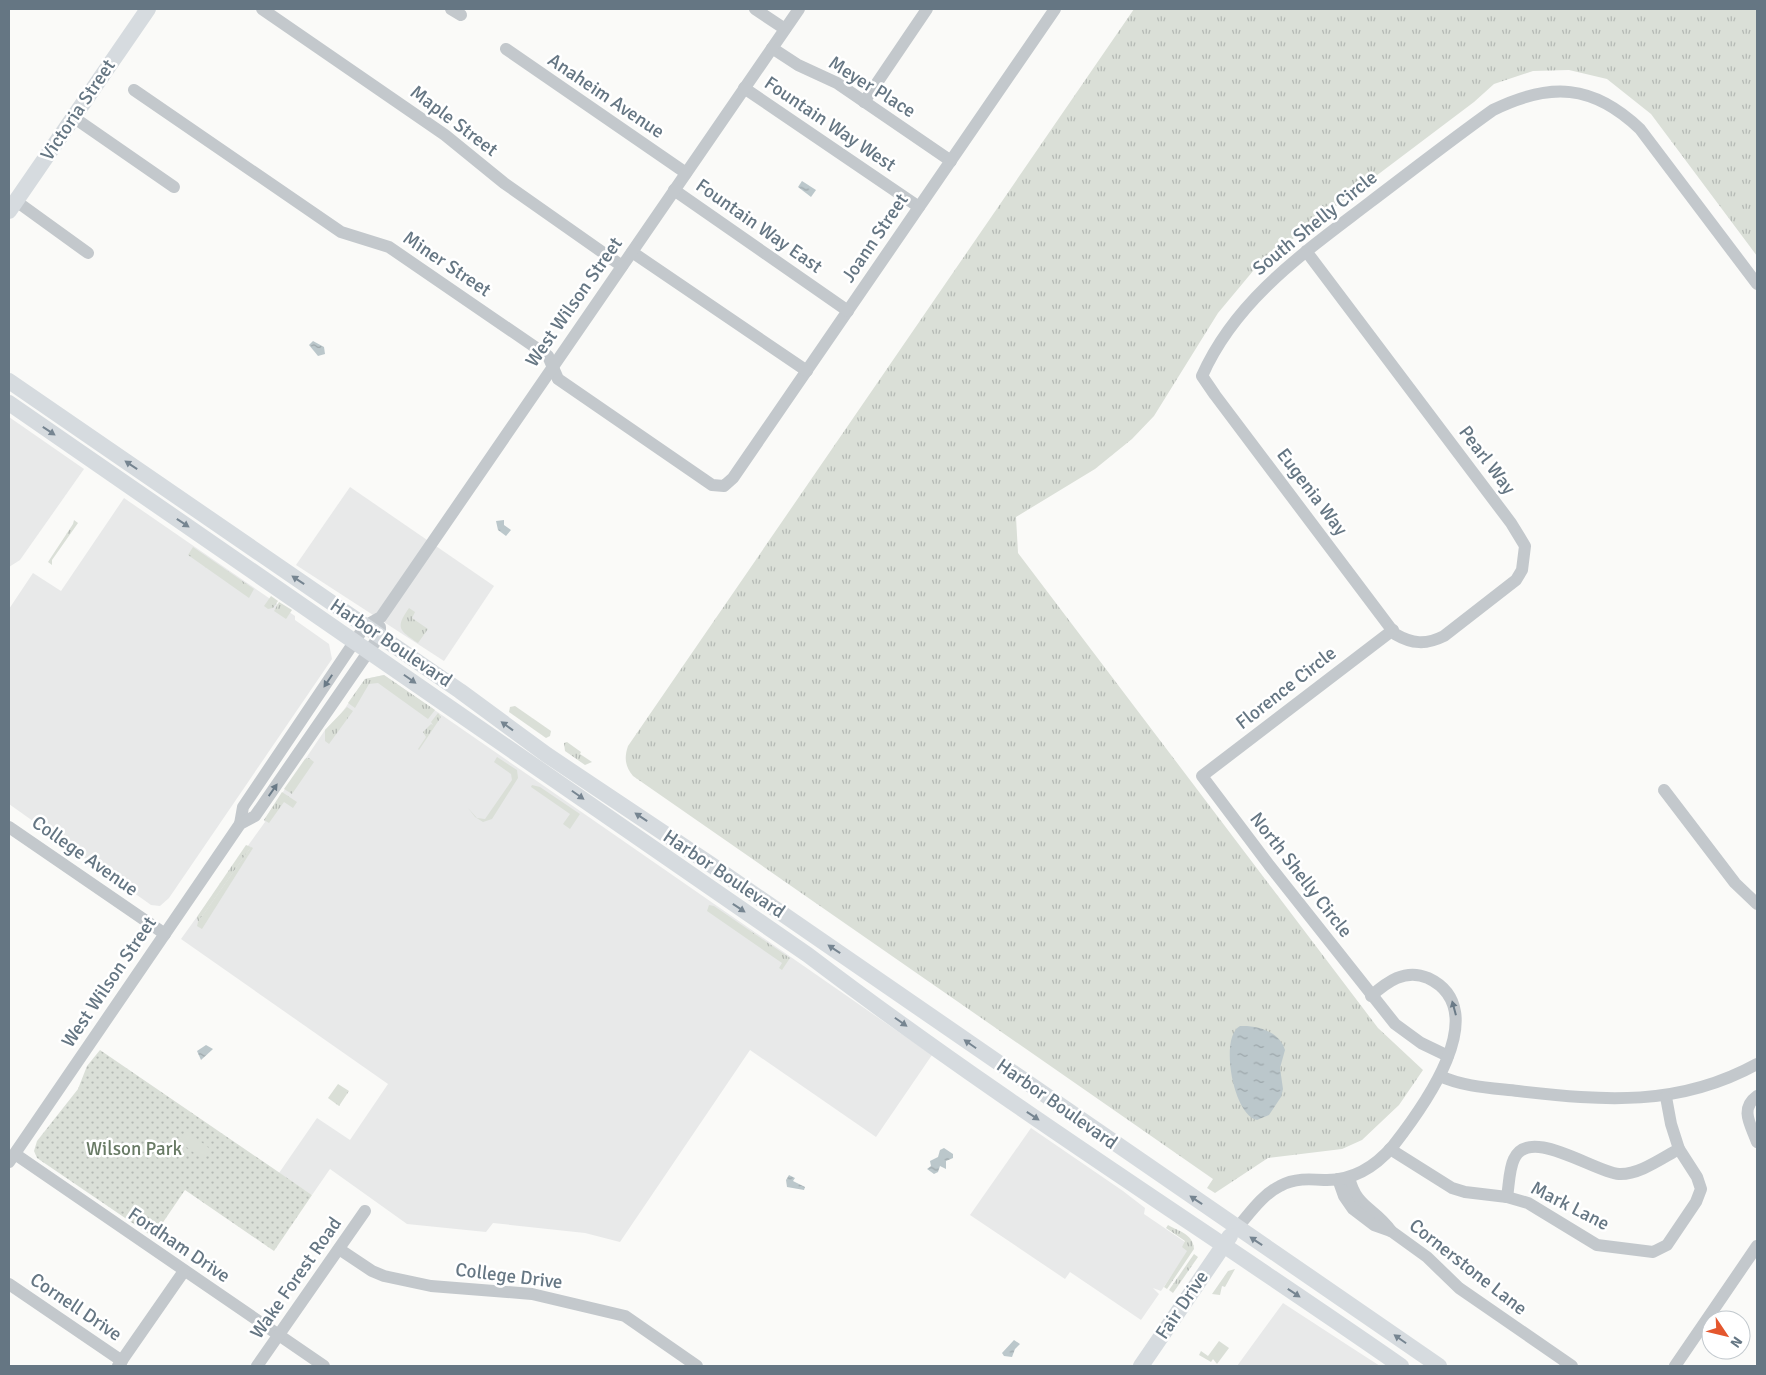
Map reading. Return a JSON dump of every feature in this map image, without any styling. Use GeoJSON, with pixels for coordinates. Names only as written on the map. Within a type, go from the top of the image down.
{"type":"FeatureCollection","features":[{"type":"Feature","properties":{"kind":"main road","name":"Victoria Street"},"geometry":{"type":"LineString","coordinates":[[12,206],[148,9]]}},
{"type":"Feature","properties":{"kind":"main road","name":"Harbor Boulevard"},"geometry":{"type":"LineString","coordinates":[[9,381],[460,691],[547,754],[722,872],[1439,1366]]}},
{"type":"Feature","properties":{"kind":"main road","name":"Harbor Boulevard"},"geometry":{"type":"LineString","coordinates":[[9,403],[808,955],[1026,1111],[1402,1366]]}},
{"type":"Feature","properties":{"kind":"main road","name":"Fair Drive"},"geometry":{"type":"LineString","coordinates":[[1141,1366],[1224,1244],[1237,1228]]}},
{"type":"Feature","properties":{"kind":"street","name":"Maple Street"},"geometry":{"type":"LineString","coordinates":[[262,9],[445,135],[504,183],[622,266]]}},
{"type":"Feature","properties":{"kind":"street"},"geometry":{"type":"LineString","coordinates":[[755,9],[785,30]]}},
{"type":"Feature","properties":{"kind":"street","name":"West Wilson Street"},"geometry":{"type":"LineString","coordinates":[[12,1158],[240,824],[243,807],[365,626],[381,617],[799,9]]}},
{"type":"Feature","properties":{"kind":"street"},"geometry":{"type":"LineString","coordinates":[[864,102],[927,9]]}},
{"type":"Feature","properties":{"kind":"street","name":"Joann Street"},"geometry":{"type":"LineString","coordinates":[[724,486],[733,478],[1055,9]]}},
{"type":"Feature","properties":{"kind":"street","name":"Meyer Place"},"geometry":{"type":"LineString","coordinates":[[772,48],[798,65],[837,83],[950,161]]}},
{"type":"Feature","properties":{"kind":"street","name":"Anaheim Avenue"},"geometry":{"type":"LineString","coordinates":[[506,49],[686,173]]}},
{"type":"Feature","properties":{"kind":"street","name":"Fountain Way West"},"geometry":{"type":"LineString","coordinates":[[744,88],[919,207]]}},
{"type":"Feature","properties":{"kind":"street","name":"Miner Street"},"geometry":{"type":"LineString","coordinates":[[134,90],[341,232],[389,247],[548,356],[558,379],[566,386],[712,485],[724,486]]}},
{"type":"Feature","properties":{"kind":"street","name":"South Shelly Circle"},"geometry":{"type":"LineString","coordinates":[[1202,376],[1218,346],[1243,310],[1271,280],[1475,122],[1509,102],[1543,91],[1567,91],[1585,94],[1615,108],[1640,129],[1757,284]]}},
{"type":"Feature","properties":{"kind":"street"},"geometry":{"type":"LineString","coordinates":[[73,118],[174,187]]}},
{"type":"Feature","properties":{"kind":"street","name":"Fountain Way East"},"geometry":{"type":"LineString","coordinates":[[674,190],[848,310]]}},
{"type":"Feature","properties":{"kind":"street"},"geometry":{"type":"LineString","coordinates":[[12,206],[88,253]]}},
{"type":"Feature","properties":{"kind":"street","name":"Pearl Way"},"geometry":{"type":"LineString","coordinates":[[1306,251],[1510,523],[1525,546],[1525,562],[1516,580],[1444,636],[1434,641],[1411,643],[1392,630]]}},
{"type":"Feature","properties":{"kind":"street"},"geometry":{"type":"LineString","coordinates":[[632,252],[806,371]]}},
{"type":"Feature","properties":{"kind":"street","name":"Eugenia Way"},"geometry":{"type":"LineString","coordinates":[[1202,376],[1214,395],[1392,630]]}},
{"type":"Feature","properties":{"kind":"street"},"geometry":{"type":"LineString","coordinates":[[380,636],[381,617]]}},
{"type":"Feature","properties":{"kind":"street","name":"Florence Circle"},"geometry":{"type":"LineString","coordinates":[[1202,776],[1392,630]]}},
{"type":"Feature","properties":{"kind":"street","name":"West Wilson Street"},"geometry":{"type":"LineString","coordinates":[[240,824],[255,816],[380,636]]}},
{"type":"Feature","properties":{"kind":"street","name":"North Shelly Circle"},"geometry":{"type":"LineString","coordinates":[[1202,776],[1371,996],[1406,1033],[1421,1043],[1448,1056]]}},
{"type":"Feature","properties":{"kind":"street"},"geometry":{"type":"LineString","coordinates":[[1664,790],[1735,883],[1757,904]]}},
{"type":"Feature","properties":{"kind":"street","name":"College Avenue"},"geometry":{"type":"LineString","coordinates":[[9,827],[165,934]]}},
{"type":"Feature","properties":{"kind":"street"},"geometry":{"type":"LineString","coordinates":[[1237,1228],[1264,1198],[1281,1185],[1299,1180],[1344,1178],[1372,1166],[1390,1148],[1440,1076],[1448,1056],[1455,1029],[1456,1013],[1453,1002],[1447,993],[1432,980],[1422,976],[1411,975],[1395,978],[1371,996]]}},
{"type":"Feature","properties":{"kind":"street"},"geometry":{"type":"LineString","coordinates":[[1440,1076],[1480,1087],[1603,1100],[1666,1097],[1726,1079],[1757,1064]]}},
{"type":"Feature","properties":{"kind":"street"},"geometry":{"type":"LineString","coordinates":[[1757,1096],[1747,1105],[1746,1111],[1757,1142]]}},
{"type":"Feature","properties":{"kind":"street","name":"Mark Lane"},"geometry":{"type":"LineString","coordinates":[[1390,1148],[1452,1188],[1465,1192],[1507,1197],[1534,1207],[1596,1245],[1653,1252],[1668,1245],[1696,1202],[1701,1189],[1697,1176],[1679,1149],[1671,1124],[1666,1097]]}},
{"type":"Feature","properties":{"kind":"street"},"geometry":{"type":"LineString","coordinates":[[1507,1197],[1513,1160],[1519,1150],[1530,1146],[1559,1151],[1601,1170],[1620,1174],[1644,1168],[1679,1149]]}},
{"type":"Feature","properties":{"kind":"street","name":"Fordham Drive"},"geometry":{"type":"LineString","coordinates":[[12,1158],[324,1366]]}},
{"type":"Feature","properties":{"kind":"street","name":"Cornerstone Lane"},"geometry":{"type":"LineString","coordinates":[[1344,1178],[1374,1225],[1391,1231],[1427,1257],[1459,1288],[1572,1366]]}},
{"type":"Feature","properties":{"kind":"street","name":"Wake Forest Road"},"geometry":{"type":"LineString","coordinates":[[257,1366],[365,1211]]}},
{"type":"Feature","properties":{"kind":"street"},"geometry":{"type":"LineString","coordinates":[[1675,1366],[1757,1246]]}},
{"type":"Feature","properties":{"kind":"street","name":"College Drive"},"geometry":{"type":"LineString","coordinates":[[339,1249],[372,1271],[384,1276],[431,1286],[532,1294],[624,1316],[697,1366]]}},
{"type":"Feature","properties":{"kind":"street"},"geometry":{"type":"LineString","coordinates":[[120,1364],[184,1271]]}},
{"type":"Feature","properties":{"kind":"street","name":"Cornell Drive"},"geometry":{"type":"LineString","coordinates":[[9,1284],[120,1364]]}},
{"type":"Feature","properties":{"kind":"shaded area"},"geometry":{"type":"Polygon","coordinates":[[[9,417],[84,469],[20,560],[9,567],[9,417]]]}},
{"type":"Feature","properties":{"kind":"shaded area"},"geometry":{"type":"Polygon","coordinates":[[[350,487],[494,586],[444,661],[296,565],[350,487]]]}},
{"type":"Feature","properties":{"kind":"shaded area"},"geometry":{"type":"Polygon","coordinates":[[[124,498],[295,616],[295,620],[329,644],[332,659],[169,898],[160,906],[151,905],[9,804],[9,609],[33,573],[61,591],[124,498]]]}},
{"type":"Feature","properties":{"kind":"shaded area"},"geometry":{"type":"Polygon","coordinates":[[[384,675],[932,1055],[876,1137],[750,1050],[620,1242],[585,1233],[493,1223],[486,1232],[407,1224],[330,1169],[312,1195],[279,1173],[317,1118],[350,1140],[388,1084],[181,939],[265,822],[264,820],[325,730],[341,714],[365,679],[384,675]]]}},
{"type":"Feature","properties":{"kind":"shaded area"},"geometry":{"type":"Polygon","coordinates":[[[1031,1128],[1123,1191],[1145,1208],[1144,1214],[1185,1242],[1188,1251],[1161,1291],[1153,1288],[1159,1294],[1141,1320],[1070,1272],[1065,1279],[970,1215],[1031,1128]]]}},
{"type":"Feature","properties":{"kind":"shaded area"},"geometry":{"type":"Polygon","coordinates":[[[1283,1303],[1349,1346],[1380,1366],[1237,1366],[1283,1303]]]}},
{"type":"Feature","properties":{"kind":"green space"},"geometry":{"type":"Polygon","coordinates":[[[1134,9],[1757,9],[1757,256],[1651,114],[1607,79],[1569,70],[1533,71],[1494,84],[1474,102],[1258,265],[1218,313],[1154,416],[1132,439],[1095,469],[1016,517],[1018,553],[1378,1028],[1423,1070],[1399,1105],[1362,1140],[1342,1149],[1268,1158],[1215,1193],[1207,1188],[1213,1179],[633,776],[628,769],[626,758],[628,746],[1134,9]]]}},
{"type":"Feature","properties":{"kind":"green space"},"geometry":{"type":"Polygon","coordinates":[[[74,520],[78,523],[52,560],[52,565],[48,562],[74,520]]]}},
{"type":"Feature","properties":{"kind":"green space"},"geometry":{"type":"Polygon","coordinates":[[[193,547],[254,589],[249,598],[188,555],[193,547]]]}},
{"type":"Feature","properties":{"kind":"green space"},"geometry":{"type":"Polygon","coordinates":[[[271,596],[278,601],[273,608],[268,609],[264,606],[271,596]]]}},
{"type":"Feature","properties":{"kind":"green space"},"geometry":{"type":"Polygon","coordinates":[[[279,602],[292,610],[286,619],[274,611],[279,602]]]}},
{"type":"Feature","properties":{"kind":"green space"},"geometry":{"type":"Polygon","coordinates":[[[409,608],[415,612],[412,618],[428,629],[418,643],[401,628],[402,620],[409,608]]]}},
{"type":"Feature","properties":{"kind":"green space"},"geometry":{"type":"Polygon","coordinates":[[[384,675],[435,710],[428,719],[378,683],[369,684],[355,708],[348,703],[365,679],[384,675]]]}},
{"type":"Feature","properties":{"kind":"green space"},"geometry":{"type":"Polygon","coordinates":[[[515,706],[551,731],[550,736],[546,738],[509,712],[510,707],[515,706]]]}},
{"type":"Feature","properties":{"kind":"green space"},"geometry":{"type":"Polygon","coordinates":[[[347,707],[353,711],[329,744],[325,741],[325,730],[347,707]]]}},
{"type":"Feature","properties":{"kind":"green space"},"geometry":{"type":"Polygon","coordinates":[[[438,713],[441,717],[419,750],[426,737],[423,732],[431,724],[433,725],[431,722],[438,713]]]}},
{"type":"Feature","properties":{"kind":"green space"},"geometry":{"type":"Polygon","coordinates":[[[567,742],[592,762],[585,765],[565,751],[564,743],[567,742]]]}},
{"type":"Feature","properties":{"kind":"green space"},"geometry":{"type":"Polygon","coordinates":[[[497,757],[517,770],[518,778],[492,819],[483,822],[475,817],[468,808],[477,818],[485,819],[512,780],[511,774],[494,762],[497,757]]]}},
{"type":"Feature","properties":{"kind":"green space"},"geometry":{"type":"Polygon","coordinates":[[[309,758],[314,762],[292,794],[284,789],[305,759],[309,758]]]}},
{"type":"Feature","properties":{"kind":"green space"},"geometry":{"type":"Polygon","coordinates":[[[532,785],[540,787],[580,814],[570,829],[563,824],[570,814],[531,787],[532,785]]]}},
{"type":"Feature","properties":{"kind":"green space"},"geometry":{"type":"Polygon","coordinates":[[[282,792],[297,802],[293,808],[284,802],[269,823],[264,820],[282,792]]]}},
{"type":"Feature","properties":{"kind":"green space"},"geometry":{"type":"Polygon","coordinates":[[[246,845],[251,847],[198,922],[197,917],[246,845]]]}},
{"type":"Feature","properties":{"kind":"green space"},"geometry":{"type":"Polygon","coordinates":[[[251,847],[253,848],[202,929],[197,926],[198,922],[251,847]]]}},
{"type":"Feature","properties":{"kind":"green space"},"geometry":{"type":"Polygon","coordinates":[[[709,905],[714,906],[790,958],[782,970],[779,968],[782,963],[707,911],[709,905]]]}},
{"type":"Feature","properties":{"kind":"green space","name":"Wilson Park"},"geometry":{"type":"Polygon","coordinates":[[[100,1050],[312,1195],[274,1251],[185,1190],[153,1237],[37,1158],[34,1151],[37,1141],[78,1089],[87,1066],[100,1050]]]}},
{"type":"Feature","properties":{"kind":"green space"},"geometry":{"type":"Polygon","coordinates":[[[338,1084],[349,1091],[339,1106],[328,1098],[338,1084]]]}},
{"type":"Feature","properties":{"kind":"green space"},"geometry":{"type":"Polygon","coordinates":[[[187,1131],[210,1149],[202,1159],[179,1141],[187,1131]]]}},
{"type":"Feature","properties":{"kind":"green space"},"geometry":{"type":"Polygon","coordinates":[[[1168,1225],[1188,1236],[1194,1249],[1167,1289],[1164,1287],[1187,1251],[1182,1247],[1185,1241],[1166,1228],[1168,1225]]]}},
{"type":"Feature","properties":{"kind":"green space"},"geometry":{"type":"Polygon","coordinates":[[[1194,1254],[1198,1257],[1173,1293],[1169,1290],[1194,1254]]]}},
{"type":"Feature","properties":{"kind":"green space"},"geometry":{"type":"Polygon","coordinates":[[[1235,1269],[1225,1287],[1222,1286],[1220,1295],[1212,1294],[1228,1271],[1235,1269]]]}},
{"type":"Feature","properties":{"kind":"green space"},"geometry":{"type":"Polygon","coordinates":[[[1219,1341],[1229,1348],[1217,1364],[1213,1359],[1211,1362],[1199,1355],[1201,1351],[1208,1356],[1219,1341]]]}},
{"type":"Feature","properties":{"kind":"water"},"geometry":{"type":"Polygon","coordinates":[[[802,181],[816,190],[811,197],[798,187],[802,181]]]}},
{"type":"Feature","properties":{"kind":"water"},"geometry":{"type":"Polygon","coordinates":[[[313,341],[324,347],[325,354],[318,356],[309,345],[313,341]]]}},
{"type":"Feature","properties":{"kind":"water"},"geometry":{"type":"Polygon","coordinates":[[[504,520],[504,525],[511,530],[506,536],[498,530],[496,521],[504,520]]]}},
{"type":"Feature","properties":{"kind":"water"},"geometry":{"type":"Polygon","coordinates":[[[1240,1026],[1261,1028],[1273,1034],[1285,1050],[1280,1068],[1283,1089],[1281,1097],[1269,1115],[1257,1120],[1249,1115],[1241,1105],[1232,1075],[1230,1045],[1234,1033],[1240,1026]]]}},
{"type":"Feature","properties":{"kind":"water"},"geometry":{"type":"Polygon","coordinates":[[[206,1045],[213,1049],[201,1060],[197,1051],[206,1045]]]}},
{"type":"Feature","properties":{"kind":"water"},"geometry":{"type":"Polygon","coordinates":[[[944,1148],[953,1154],[953,1158],[946,1161],[946,1169],[940,1166],[938,1172],[934,1174],[927,1169],[931,1166],[930,1161],[938,1157],[940,1150],[944,1148]]]}},
{"type":"Feature","properties":{"kind":"water"},"geometry":{"type":"Polygon","coordinates":[[[789,1175],[795,1178],[793,1181],[805,1187],[804,1190],[787,1187],[786,1180],[789,1175]]]}},
{"type":"Feature","properties":{"kind":"water"},"geometry":{"type":"Polygon","coordinates":[[[1014,1340],[1020,1344],[1015,1349],[1012,1357],[1004,1356],[1002,1353],[1014,1340]]]}}]}
